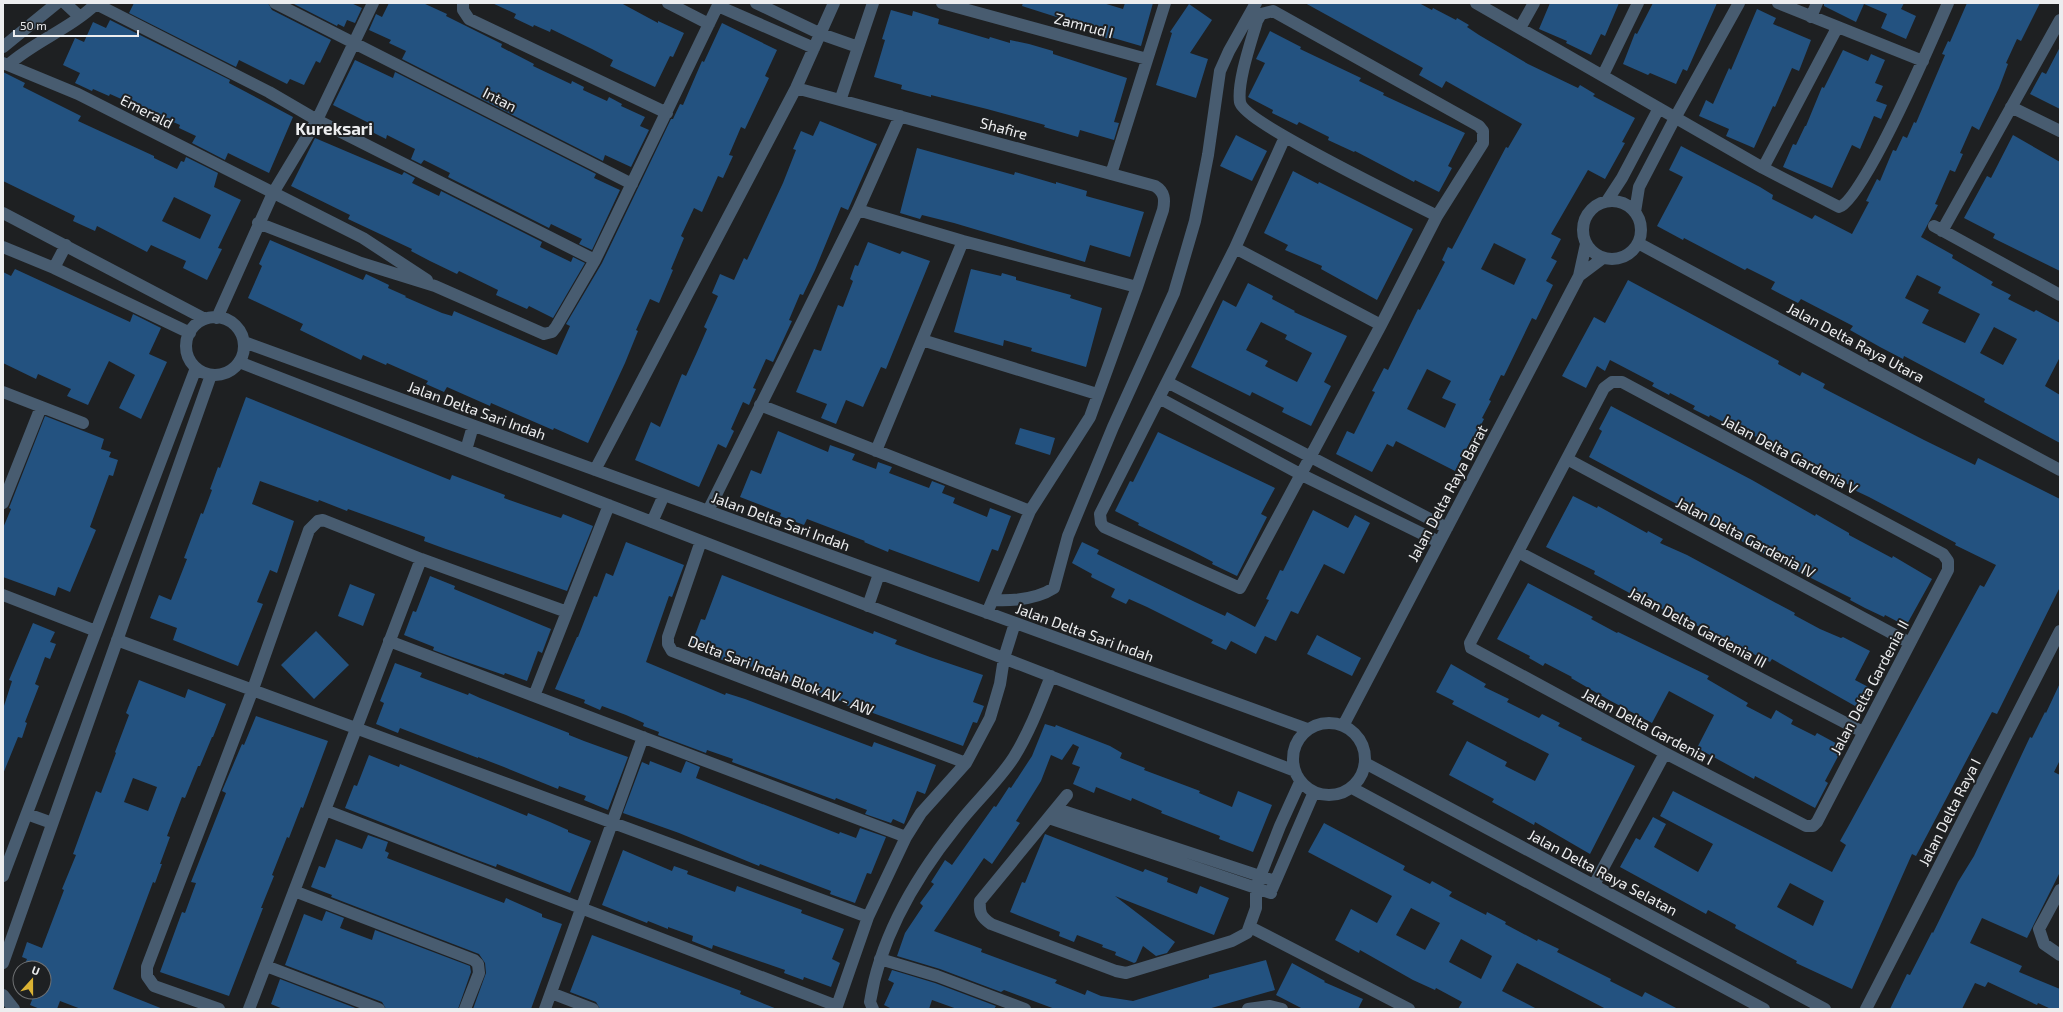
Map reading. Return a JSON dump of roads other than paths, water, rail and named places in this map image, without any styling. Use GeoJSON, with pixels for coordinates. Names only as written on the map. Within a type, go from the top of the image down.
{"type":"FeatureCollection","features":[{"type":"Feature","properties":{"kind":"street"},"geometry":{"type":"LineString","coordinates":[[3,47],[57,3]]}},
{"type":"Feature","properties":{"kind":"street"},"geometry":{"type":"LineString","coordinates":[[65,3],[80,17]]}},
{"type":"Feature","properties":{"kind":"street","name":"Intan"},"geometry":{"type":"LineString","coordinates":[[275,3],[632,184]]}},
{"type":"Feature","properties":{"kind":"street"},"geometry":{"type":"LineString","coordinates":[[3,213],[211,318],[225,319],[238,328],[244,342],[243,353],[239,362],[227,373],[211,375],[196,368],[190,361],[187,352],[187,342],[190,333],[194,327],[211,318],[273,193],[317,120],[373,3]]}},
{"type":"Feature","properties":{"kind":"street"},"geometry":{"type":"LineString","coordinates":[[462,3],[463,10],[469,19],[667,113]]}},
{"type":"Feature","properties":{"kind":"street"},"geometry":{"type":"LineString","coordinates":[[668,3],[709,24]]}},
{"type":"Feature","properties":{"kind":"street"},"geometry":{"type":"LineString","coordinates":[[756,3],[821,34],[858,47]]}},
{"type":"Feature","properties":{"kind":"street"},"geometry":{"type":"LineString","coordinates":[[595,470],[796,88],[834,3]]}},
{"type":"Feature","properties":{"kind":"street"},"geometry":{"type":"LineString","coordinates":[[841,98],[873,3]]}},
{"type":"Feature","properties":{"kind":"street","name":"Zamrud I"},"geometry":{"type":"LineString","coordinates":[[942,3],[1147,59]]}},
{"type":"Feature","properties":{"kind":"street"},"geometry":{"type":"LineString","coordinates":[[1110,174],[1166,3]]}},
{"type":"Feature","properties":{"kind":"street"},"geometry":{"type":"LineString","coordinates":[[993,600],[1015,600],[1047,592],[1054,588],[1068,536],[1113,427],[1174,293],[1197,213],[1208,155],[1220,71],[1229,51],[1256,3]]}},
{"type":"Feature","properties":{"kind":"street"},"geometry":{"type":"LineString","coordinates":[[1476,3],[1762,168],[1832,205],[1839,207],[1844,206],[1859,186],[1877,154],[1923,62],[1948,3]]}},
{"type":"Feature","properties":{"kind":"street"},"geometry":{"type":"LineString","coordinates":[[1520,28],[1534,3]]}},
{"type":"Feature","properties":{"kind":"street"},"geometry":{"type":"LineString","coordinates":[[1603,75],[1638,3]]}},
{"type":"Feature","properties":{"kind":"street"},"geometry":{"type":"LineString","coordinates":[[1635,212],[1627,205],[1617,201],[1607,201],[1598,204],[1590,210],[1585,218],[1583,226],[1586,244],[1592,251],[1603,258],[1622,257],[1631,251],[1638,243],[1640,227],[1635,212],[1639,187],[1675,118],[1739,3]]}},
{"type":"Feature","properties":{"kind":"street"},"geometry":{"type":"LineString","coordinates":[[1778,3],[1923,62]]}},
{"type":"Feature","properties":{"kind":"street"},"geometry":{"type":"LineString","coordinates":[[1811,17],[1817,3]]}},
{"type":"Feature","properties":{"kind":"street"},"geometry":{"type":"LineString","coordinates":[[6,64],[20,54],[60,32],[97,4],[269,92],[317,120],[594,260]]}},
{"type":"Feature","properties":{"kind":"street"},"geometry":{"type":"LineString","coordinates":[[258,223],[361,263],[435,286],[544,334],[552,332],[594,260],[667,113],[718,4],[814,48]]}},
{"type":"Feature","properties":{"kind":"street"},"geometry":{"type":"LineString","coordinates":[[1285,137],[1235,248],[1100,514],[1099,519],[1104,527],[1240,588],[1382,325],[1437,216],[1483,143],[1483,131],[1479,126],[1273,11],[1266,11],[1261,14],[1257,21],[1241,85],[1240,103],[1249,114],[1285,137],[1437,216]]}},
{"type":"Feature","properties":{"kind":"street"},"geometry":{"type":"LineString","coordinates":[[2060,20],[2011,107],[1938,229],[2060,295]]}},
{"type":"Feature","properties":{"kind":"street"},"geometry":{"type":"LineString","coordinates":[[1762,168],[1837,28]]}},
{"type":"Feature","properties":{"kind":"street","name":"Emerald"},"geometry":{"type":"LineString","coordinates":[[6,64],[78,94],[363,238],[400,261],[435,286]]}},
{"type":"Feature","properties":{"kind":"street","name":"Shafire"},"geometry":{"type":"LineString","coordinates":[[796,88],[841,98],[1159,189],[1165,201],[1137,287]]}},
{"type":"Feature","properties":{"kind":"street"},"geometry":{"type":"LineString","coordinates":[[2011,107],[2060,131]]}},
{"type":"Feature","properties":{"kind":"street"},"geometry":{"type":"LineString","coordinates":[[1607,201],[1622,178],[1659,108]]}},
{"type":"Feature","properties":{"kind":"street"},"geometry":{"type":"LineString","coordinates":[[708,511],[858,210],[900,116]]}},
{"type":"Feature","properties":{"kind":"street"},"geometry":{"type":"LineString","coordinates":[[858,210],[963,241],[1137,287],[1097,394],[1090,417],[1030,511],[987,613]]}},
{"type":"Feature","properties":{"kind":"street"},"geometry":{"type":"LineString","coordinates":[[876,451],[963,241]]}},
{"type":"Feature","properties":{"kind":"street","name":"Jalan Delta Raya Utara"},"geometry":{"type":"LineString","coordinates":[[1638,243],[2060,470]]}},
{"type":"Feature","properties":{"kind":"street","name":"Jalan Delta Raya Barat"},"geometry":{"type":"LineString","coordinates":[[1343,726],[1579,276],[1586,244]]}},
{"type":"Feature","properties":{"kind":"street"},"geometry":{"type":"LineString","coordinates":[[54,268],[66,245]]}},
{"type":"Feature","properties":{"kind":"street"},"geometry":{"type":"LineString","coordinates":[[3,247],[54,268],[190,333]]}},
{"type":"Feature","properties":{"kind":"street"},"geometry":{"type":"LineString","coordinates":[[1235,248],[1382,325]]}},
{"type":"Feature","properties":{"kind":"street","name":"Jalan Delta Raya Barat"},"geometry":{"type":"LineString","coordinates":[[1579,276],[1603,258]]}},
{"type":"Feature","properties":{"kind":"street"},"geometry":{"type":"LineString","coordinates":[[922,340],[1097,394]]}},
{"type":"Feature","properties":{"kind":"street","name":"Jalan Delta Sari Indah"},"geometry":{"type":"LineString","coordinates":[[244,342],[1307,729]]}},
{"type":"Feature","properties":{"kind":"street"},"geometry":{"type":"LineString","coordinates":[[239,362],[1294,771]]}},
{"type":"Feature","properties":{"kind":"street"},"geometry":{"type":"LineString","coordinates":[[3,876],[196,368]]}},
{"type":"Feature","properties":{"kind":"street"},"geometry":{"type":"LineString","coordinates":[[3,963],[211,375]]}},
{"type":"Feature","properties":{"kind":"street"},"geometry":{"type":"LineString","coordinates":[[1167,382],[1446,528]]}},
{"type":"Feature","properties":{"kind":"street","name":"Jalan Delta Gardenia V"},"geometry":{"type":"LineString","coordinates":[[1567,459],[1604,388],[1612,382],[1622,382],[1943,554]]}},
{"type":"Feature","properties":{"kind":"street"},"geometry":{"type":"LineString","coordinates":[[3,392],[83,423]]}},
{"type":"Feature","properties":{"kind":"street"},"geometry":{"type":"LineString","coordinates":[[1159,398],[1302,475],[1439,542]]}},
{"type":"Feature","properties":{"kind":"street"},"geometry":{"type":"LineString","coordinates":[[760,405],[1030,511]]}},
{"type":"Feature","properties":{"kind":"street"},"geometry":{"type":"LineString","coordinates":[[3,503],[6,486],[41,407]]}},
{"type":"Feature","properties":{"kind":"street"},"geometry":{"type":"LineString","coordinates":[[466,450],[473,426]]}},
{"type":"Feature","properties":{"kind":"street"},"geometry":{"type":"LineString","coordinates":[[1518,552],[1567,459]]}},
{"type":"Feature","properties":{"kind":"street","name":"Jalan Delta Gardenia IV"},"geometry":{"type":"LineString","coordinates":[[1567,459],[1910,643]]}},
{"type":"Feature","properties":{"kind":"street"},"geometry":{"type":"LineString","coordinates":[[652,522],[664,495]]}},
{"type":"Feature","properties":{"kind":"street"},"geometry":{"type":"LineString","coordinates":[[534,696],[609,505]]}},
{"type":"Feature","properties":{"kind":"street"},"geometry":{"type":"LineString","coordinates":[[219,1009],[154,986],[147,976],[147,967],[252,689],[310,530],[314,524],[323,520],[420,559],[567,612]]}},
{"type":"Feature","properties":{"kind":"street","name":"Delta Sari Indah Blok AV - AW"},"geometry":{"type":"LineString","coordinates":[[701,541],[668,637],[668,644],[672,651],[966,762]]}},
{"type":"Feature","properties":{"kind":"street","name":"Jalan Delta Gardenia I"},"geometry":{"type":"LineString","coordinates":[[1518,552],[1470,643],[1471,648],[1475,652],[1806,826]]}},
{"type":"Feature","properties":{"kind":"street","name":"Jalan Delta Gardenia III"},"geometry":{"type":"LineString","coordinates":[[1518,552],[1863,732]]}},
{"type":"Feature","properties":{"kind":"street","name":"Jalan Delta Gardenia II"},"geometry":{"type":"LineString","coordinates":[[1806,826],[1813,826],[1818,822],[1863,732],[1948,570],[1948,561],[1943,554]]}},
{"type":"Feature","properties":{"kind":"street"},"geometry":{"type":"LineString","coordinates":[[249,1009],[420,559]]}},
{"type":"Feature","properties":{"kind":"street"},"geometry":{"type":"LineString","coordinates":[[868,606],[879,574]]}},
{"type":"Feature","properties":{"kind":"street"},"geometry":{"type":"LineString","coordinates":[[3,595],[96,631]]}},
{"type":"Feature","properties":{"kind":"street"},"geometry":{"type":"LineString","coordinates":[[325,810],[837,1007],[868,917],[906,837],[921,813],[966,762],[990,718],[1000,684],[1004,658],[1015,623]]}},
{"type":"Feature","properties":{"kind":"street","name":"Jalan Delta Raya I"},"geometry":{"type":"LineString","coordinates":[[1866,1009],[2060,630]]}},
{"type":"Feature","properties":{"kind":"street"},"geometry":{"type":"LineString","coordinates":[[117,640],[868,917]]}},
{"type":"Feature","properties":{"kind":"street"},"geometry":{"type":"LineString","coordinates":[[389,641],[906,837]]}},
{"type":"Feature","properties":{"kind":"street"},"geometry":{"type":"LineString","coordinates":[[873,1009],[870,1002],[880,959],[918,880],[956,827],[1014,758],[1035,720],[1051,676]]}},
{"type":"Feature","properties":{"kind":"street"},"geometry":{"type":"LineString","coordinates":[[1324,723],[1333,723],[1351,730],[1363,744],[1366,763],[1359,781],[1352,788],[1334,795],[1325,795],[1314,792],[1300,782],[1294,771],[1292,755],[1295,745],[1307,729],[1324,723]]}},
{"type":"Feature","properties":{"kind":"street"},"geometry":{"type":"LineString","coordinates":[[545,1009],[643,737]]}},
{"type":"Feature","properties":{"kind":"street"},"geometry":{"type":"LineString","coordinates":[[1594,885],[1665,753]]}},
{"type":"Feature","properties":{"kind":"street","name":"Jalan Delta Raya Selatan"},"geometry":{"type":"LineString","coordinates":[[1366,763],[1825,1009]]}},
{"type":"Feature","properties":{"kind":"street"},"geometry":{"type":"LineString","coordinates":[[1067,795],[1053,814],[980,901],[982,918],[990,924],[1116,971],[1126,973],[1240,938],[1250,927],[1256,908],[1256,887],[1280,826],[1300,782]]}},
{"type":"Feature","properties":{"kind":"street"},"geometry":{"type":"LineString","coordinates":[[1352,788],[1764,1009]]}},
{"type":"Feature","properties":{"kind":"street"},"geometry":{"type":"LineString","coordinates":[[1256,908],[1271,893],[1314,792]]}},
{"type":"Feature","properties":{"kind":"street"},"geometry":{"type":"LineString","coordinates":[[27,814],[52,823]]}},
{"type":"Feature","properties":{"kind":"street"},"geometry":{"type":"LineString","coordinates":[[1053,814],[1275,881]]}},
{"type":"Feature","properties":{"kind":"street"},"geometry":{"type":"LineString","coordinates":[[1053,814],[1271,893]]}},
{"type":"Feature","properties":{"kind":"street"},"geometry":{"type":"LineString","coordinates":[[2060,890],[2039,929],[2044,944],[2060,955]]}},
{"type":"Feature","properties":{"kind":"street"},"geometry":{"type":"LineString","coordinates":[[294,891],[474,960],[478,964],[478,972],[465,1009]]}},
{"type":"Feature","properties":{"kind":"street"},"geometry":{"type":"LineString","coordinates":[[1250,927],[1409,1009]]}},
{"type":"Feature","properties":{"kind":"street"},"geometry":{"type":"LineString","coordinates":[[880,959],[937,976],[1025,1009]]}},
{"type":"Feature","properties":{"kind":"street"},"geometry":{"type":"LineString","coordinates":[[266,966],[379,1009]]}},
{"type":"Feature","properties":{"kind":"street"},"geometry":{"type":"LineString","coordinates":[[551,993],[593,1009]]}},
{"type":"Feature","properties":{"kind":"street"},"geometry":{"type":"LineString","coordinates":[[3,995],[14,1009]]}},
{"type":"Feature","properties":{"kind":"street"},"geometry":{"type":"LineString","coordinates":[[1248,1009],[1261,1006],[1278,1008]]}},
{"type":"Feature","properties":{"kind":"district","name":"Kureksari"},"geometry":{"type":"Point","coordinates":[334,128]}}]}
